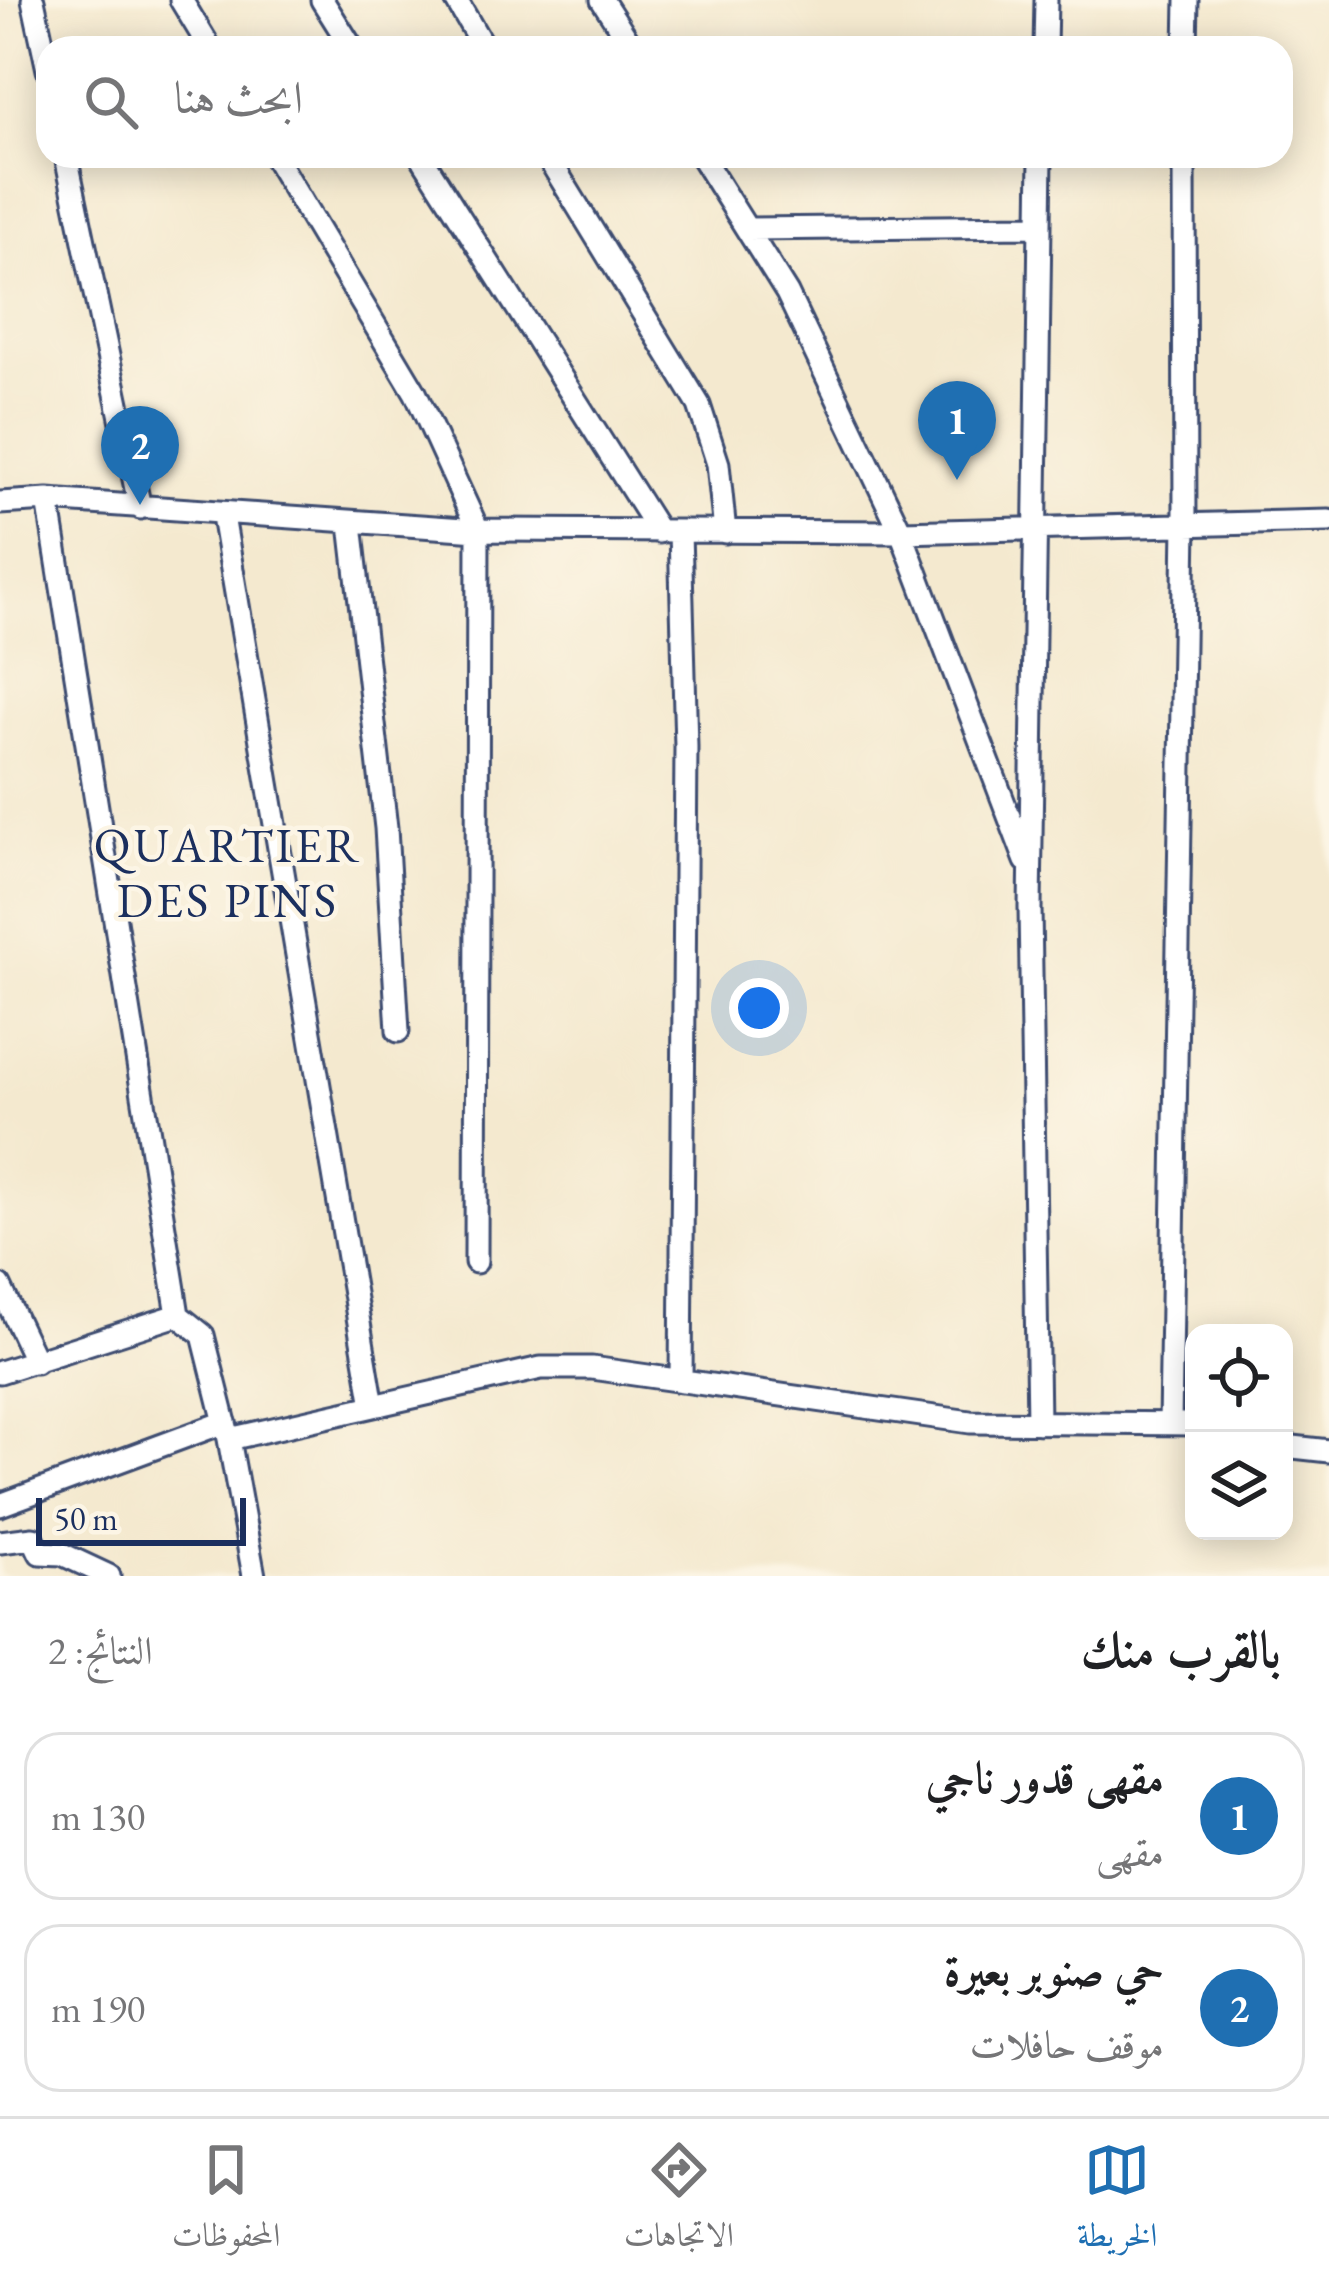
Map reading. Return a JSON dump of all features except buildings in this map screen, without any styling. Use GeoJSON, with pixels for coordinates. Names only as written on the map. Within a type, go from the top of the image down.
{"type":"FeatureCollection","features":[{"type":"Feature","properties":{"kind":"street"},"geometry":{"type":"LineString","coordinates":[[33,0],[41,36]]}},
{"type":"Feature","properties":{"kind":"street"},"geometry":{"type":"LineString","coordinates":[[182,0],[203,36]]}},
{"type":"Feature","properties":{"kind":"street"},"geometry":{"type":"LineString","coordinates":[[322,0],[344,36]]}},
{"type":"Feature","properties":{"kind":"street"},"geometry":{"type":"LineString","coordinates":[[456,0],[477,36]]}},
{"type":"Feature","properties":{"kind":"street"},"geometry":{"type":"LineString","coordinates":[[602,0],[625,36]]}},
{"type":"Feature","properties":{"kind":"street"},"geometry":{"type":"LineString","coordinates":[[1045,36],[1046,0]]}},
{"type":"Feature","properties":{"kind":"street"},"geometry":{"type":"LineString","coordinates":[[1186,36],[1187,0]]}},
{"type":"Feature","properties":{"kind":"street"},"geometry":{"type":"LineString","coordinates":[[69,168],[140,508]]}},
{"type":"Feature","properties":{"kind":"street"},"geometry":{"type":"LineString","coordinates":[[281,168],[415,392],[478,530],[476,1262]]}},
{"type":"Feature","properties":{"kind":"street"},"geometry":{"type":"LineString","coordinates":[[429,168],[669,532],[686,747],[681,1382]]}},
{"type":"Feature","properties":{"kind":"street"},"geometry":{"type":"LineString","coordinates":[[554,168],[699,405],[718,464],[725,532]]}},
{"type":"Feature","properties":{"kind":"street"},"geometry":{"type":"LineString","coordinates":[[709,168],[788,293],[902,532],[1030,873]]}},
{"type":"Feature","properties":{"kind":"street"},"geometry":{"type":"LineString","coordinates":[[1038,1423],[1030,873],[1041,168]]}},
{"type":"Feature","properties":{"kind":"street"},"geometry":{"type":"LineString","coordinates":[[1170,1424],[1185,524],[1184,168]]}},
{"type":"Feature","properties":{"kind":"street"},"geometry":{"type":"LineString","coordinates":[[747,229],[1039,226]]}},
{"type":"Feature","properties":{"kind":"street"},"geometry":{"type":"LineString","coordinates":[[1,496],[223,516],[478,530],[902,532],[1329,521]]}},
{"type":"Feature","properties":{"kind":"street"},"geometry":{"type":"LineString","coordinates":[[48,500],[178,1315],[203,1335],[227,1430],[254,1576]]}},
{"type":"Feature","properties":{"kind":"street"},"geometry":{"type":"LineString","coordinates":[[223,516],[373,1406]]}},
{"type":"Feature","properties":{"kind":"street"},"geometry":{"type":"LineString","coordinates":[[351,524],[386,828],[398,1031]]}},
{"type":"Feature","properties":{"kind":"street"},"geometry":{"type":"LineString","coordinates":[[0,1286],[36,1362]]}},
{"type":"Feature","properties":{"kind":"street"},"geometry":{"type":"LineString","coordinates":[[0,1372],[178,1315]]}},
{"type":"Feature","properties":{"kind":"street"},"geometry":{"type":"LineString","coordinates":[[0,1505],[227,1430],[373,1406],[541,1368],[592,1368],[970,1423],[1185,1424]]}},
{"type":"Feature","properties":{"kind":"street"},"geometry":{"type":"LineString","coordinates":[[1293,1446],[1329,1449]]}},
{"type":"Feature","properties":{"kind":"street"},"geometry":{"type":"LineString","coordinates":[[0,1541],[33,1538],[40,1553],[62,1554],[109,1576]]}},
{"type":"Feature","properties":{"kind":"place","name":"مقهى قدور ناجي"},"geometry":{"type":"Point","coordinates":[957,480]}},
{"type":"Feature","properties":{"kind":"place","name":"حي صنوبر بعيرة"},"geometry":{"type":"Point","coordinates":[140,505]}},
{"type":"Feature","properties":{"kind":"district","name":"QUARTIER DES PINS"},"geometry":{"type":"Point","coordinates":[228,872]}}]}
